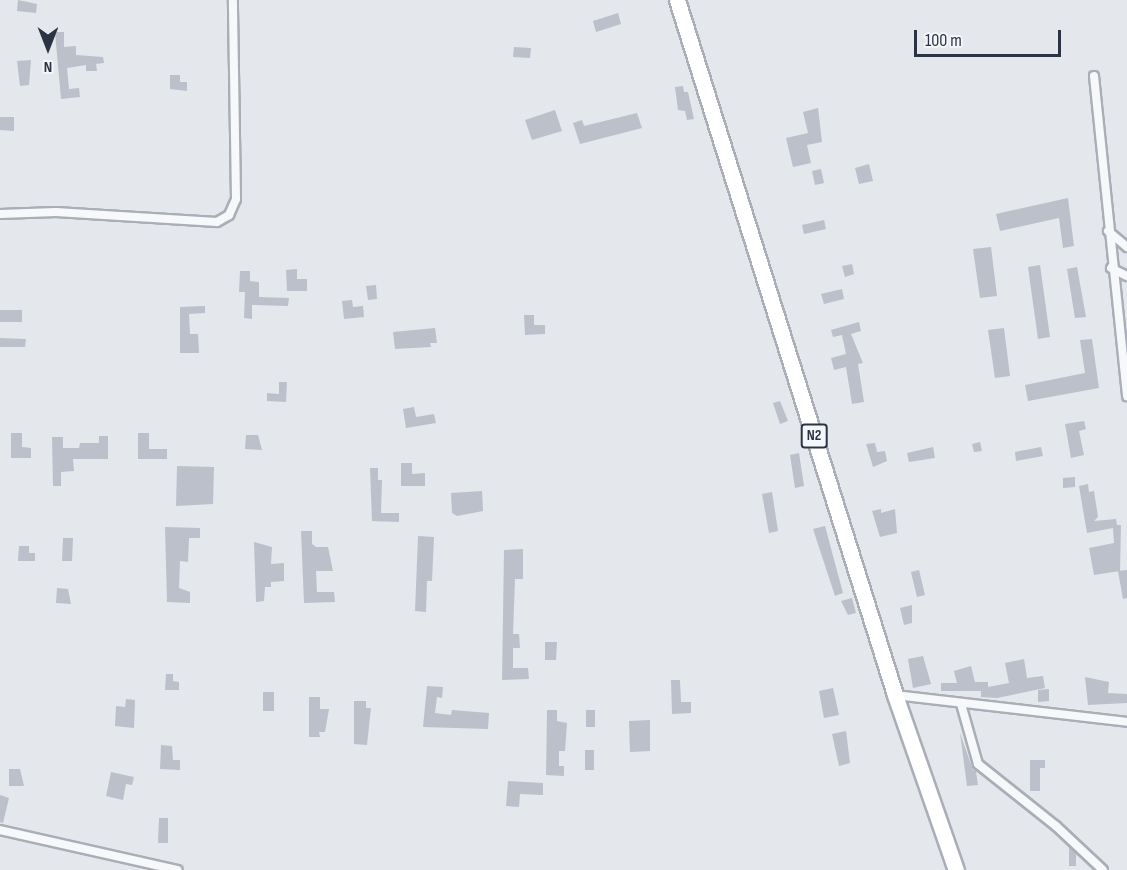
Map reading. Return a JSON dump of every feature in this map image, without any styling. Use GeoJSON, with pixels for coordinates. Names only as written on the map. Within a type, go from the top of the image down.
{"type":"FeatureCollection","features":[{"type":"Feature","properties":{"kind":"highway","name":"N2"},"geometry":{"type":"LineString","coordinates":[[677,0],[895,695],[956,870]]}},
{"type":"Feature","properties":{"kind":"street"},"geometry":{"type":"LineString","coordinates":[[0,214],[56,212],[218,222],[230,215],[236,199],[233,0]]}},
{"type":"Feature","properties":{"kind":"street"},"geometry":{"type":"LineString","coordinates":[[1094,76],[1108,231],[1127,396]]}},
{"type":"Feature","properties":{"kind":"street"},"geometry":{"type":"LineString","coordinates":[[1108,231],[1127,247]]}},
{"type":"Feature","properties":{"kind":"street"},"geometry":{"type":"LineString","coordinates":[[1112,268],[1127,276]]}},
{"type":"Feature","properties":{"kind":"street"},"geometry":{"type":"LineString","coordinates":[[895,695],[1127,722]]}},
{"type":"Feature","properties":{"kind":"street"},"geometry":{"type":"LineString","coordinates":[[961,704],[978,764],[1056,826],[1103,870]]}},
{"type":"Feature","properties":{"kind":"street"},"geometry":{"type":"LineString","coordinates":[[0,830],[178,870]]}},
{"type":"Feature","properties":{"kind":"building"},"geometry":{"type":"Polygon","coordinates":[[[18,0],[37,4],[36,13],[17,11],[18,0]]]}},
{"type":"Feature","properties":{"kind":"building"},"geometry":{"type":"Polygon","coordinates":[[[618,13],[621,24],[596,32],[593,21],[618,13]]]}},
{"type":"Feature","properties":{"kind":"building"},"geometry":{"type":"Polygon","coordinates":[[[55,32],[64,32],[64,47],[76,46],[76,55],[103,57],[104,63],[96,64],[97,71],[86,71],[86,65],[67,68],[69,89],[79,88],[80,97],[61,99],[55,32]]]}},
{"type":"Feature","properties":{"kind":"building"},"geometry":{"type":"Polygon","coordinates":[[[514,47],[531,48],[530,58],[513,57],[514,47]]]}},
{"type":"Feature","properties":{"kind":"building"},"geometry":{"type":"Polygon","coordinates":[[[31,60],[29,85],[20,86],[17,61],[31,60]]]}},
{"type":"Feature","properties":{"kind":"building"},"geometry":{"type":"Polygon","coordinates":[[[170,75],[180,75],[180,82],[187,82],[187,91],[170,89],[170,75]]]}},
{"type":"Feature","properties":{"kind":"building"},"geometry":{"type":"Polygon","coordinates":[[[683,86],[684,92],[688,92],[694,119],[687,120],[685,111],[678,110],[675,87],[683,86]]]}},
{"type":"Feature","properties":{"kind":"building"},"geometry":{"type":"Polygon","coordinates":[[[818,108],[822,142],[807,145],[811,163],[793,167],[786,138],[808,133],[803,112],[818,108]]]}},
{"type":"Feature","properties":{"kind":"building"},"geometry":{"type":"Polygon","coordinates":[[[555,110],[562,131],[532,140],[525,120],[555,110]]]}},
{"type":"Feature","properties":{"kind":"building"},"geometry":{"type":"Polygon","coordinates":[[[637,113],[642,128],[580,144],[573,123],[582,120],[584,126],[637,113]]]}},
{"type":"Feature","properties":{"kind":"building"},"geometry":{"type":"Polygon","coordinates":[[[0,117],[14,117],[14,131],[0,130],[0,117]]]}},
{"type":"Feature","properties":{"kind":"building"},"geometry":{"type":"Polygon","coordinates":[[[869,164],[873,181],[859,184],[855,168],[869,164]]]}},
{"type":"Feature","properties":{"kind":"building"},"geometry":{"type":"Polygon","coordinates":[[[821,169],[824,183],[815,185],[812,171],[821,169]]]}},
{"type":"Feature","properties":{"kind":"building"},"geometry":{"type":"Polygon","coordinates":[[[1068,198],[1074,246],[1063,248],[1059,218],[1000,231],[996,214],[1068,198]]]}},
{"type":"Feature","properties":{"kind":"building"},"geometry":{"type":"Polygon","coordinates":[[[824,220],[826,229],[804,234],[802,225],[824,220]]]}},
{"type":"Feature","properties":{"kind":"building"},"geometry":{"type":"Polygon","coordinates":[[[991,247],[997,296],[980,298],[973,249],[991,247]]]}},
{"type":"Feature","properties":{"kind":"building"},"geometry":{"type":"Polygon","coordinates":[[[852,264],[854,274],[845,277],[842,266],[852,264]]]}},
{"type":"Feature","properties":{"kind":"building"},"geometry":{"type":"Polygon","coordinates":[[[1040,265],[1050,337],[1038,339],[1028,267],[1040,265]]]}},
{"type":"Feature","properties":{"kind":"building"},"geometry":{"type":"Polygon","coordinates":[[[1077,267],[1086,317],[1075,318],[1067,269],[1077,267]]]}},
{"type":"Feature","properties":{"kind":"building"},"geometry":{"type":"Polygon","coordinates":[[[297,269],[297,279],[307,279],[307,291],[287,291],[286,270],[297,269]]]}},
{"type":"Feature","properties":{"kind":"building"},"geometry":{"type":"Polygon","coordinates":[[[240,271],[250,271],[250,281],[259,282],[259,297],[289,298],[288,306],[252,305],[252,319],[244,318],[245,292],[239,292],[240,271]]]}},
{"type":"Feature","properties":{"kind":"building"},"geometry":{"type":"Polygon","coordinates":[[[376,285],[377,299],[368,300],[366,286],[376,285]]]}},
{"type":"Feature","properties":{"kind":"building"},"geometry":{"type":"Polygon","coordinates":[[[842,289],[844,299],[824,304],[821,294],[842,289]]]}},
{"type":"Feature","properties":{"kind":"building"},"geometry":{"type":"Polygon","coordinates":[[[352,300],[353,307],[363,306],[364,317],[344,319],[342,301],[352,300]]]}},
{"type":"Feature","properties":{"kind":"building"},"geometry":{"type":"Polygon","coordinates":[[[205,306],[205,313],[189,314],[190,334],[198,334],[199,353],[180,353],[180,307],[205,306]]]}},
{"type":"Feature","properties":{"kind":"building"},"geometry":{"type":"Polygon","coordinates":[[[0,310],[22,310],[22,322],[0,322],[0,310]]]}},
{"type":"Feature","properties":{"kind":"building"},"geometry":{"type":"Polygon","coordinates":[[[524,315],[534,315],[534,325],[545,325],[545,334],[525,335],[524,315]]]}},
{"type":"Feature","properties":{"kind":"building"},"geometry":{"type":"Polygon","coordinates":[[[859,322],[861,331],[851,334],[863,363],[858,364],[864,402],[852,404],[846,367],[834,370],[831,358],[846,354],[842,335],[833,337],[831,330],[859,322]]]}},
{"type":"Feature","properties":{"kind":"building"},"geometry":{"type":"Polygon","coordinates":[[[435,328],[437,343],[430,343],[431,347],[395,349],[393,332],[435,328]]]}},
{"type":"Feature","properties":{"kind":"building"},"geometry":{"type":"Polygon","coordinates":[[[1004,328],[1010,376],[995,378],[988,330],[1004,328]]]}},
{"type":"Feature","properties":{"kind":"building"},"geometry":{"type":"Polygon","coordinates":[[[0,338],[26,339],[25,347],[0,347],[0,338]]]}},
{"type":"Feature","properties":{"kind":"building"},"geometry":{"type":"Polygon","coordinates":[[[1092,339],[1099,388],[1028,401],[1025,385],[1085,373],[1080,340],[1092,339]]]}},
{"type":"Feature","properties":{"kind":"building"},"geometry":{"type":"Polygon","coordinates":[[[279,382],[287,382],[286,402],[267,401],[267,393],[279,394],[279,382]]]}},
{"type":"Feature","properties":{"kind":"building"},"geometry":{"type":"Polygon","coordinates":[[[780,401],[788,421],[780,424],[773,403],[780,401]]]}},
{"type":"Feature","properties":{"kind":"building"},"geometry":{"type":"Polygon","coordinates":[[[414,407],[416,417],[434,414],[436,423],[406,428],[403,409],[414,407]]]}},
{"type":"Feature","properties":{"kind":"building"},"geometry":{"type":"Polygon","coordinates":[[[1084,421],[1086,429],[1079,431],[1084,455],[1071,458],[1065,424],[1084,421]]]}},
{"type":"Feature","properties":{"kind":"building"},"geometry":{"type":"Polygon","coordinates":[[[11,433],[22,433],[22,447],[31,448],[31,458],[11,458],[11,433]]]}},
{"type":"Feature","properties":{"kind":"building"},"geometry":{"type":"Polygon","coordinates":[[[138,433],[149,433],[149,449],[167,449],[167,459],[138,459],[138,433]]]}},
{"type":"Feature","properties":{"kind":"building"},"geometry":{"type":"Polygon","coordinates":[[[246,435],[258,435],[262,450],[245,449],[246,435]]]}},
{"type":"Feature","properties":{"kind":"building"},"geometry":{"type":"Polygon","coordinates":[[[99,436],[108,436],[108,459],[73,459],[74,471],[61,472],[61,486],[53,486],[52,437],[63,437],[63,448],[79,448],[80,443],[99,443],[99,436]]]}},
{"type":"Feature","properties":{"kind":"building"},"geometry":{"type":"Polygon","coordinates":[[[980,442],[982,451],[974,452],[972,444],[980,442]]]}},
{"type":"Feature","properties":{"kind":"building"},"geometry":{"type":"Polygon","coordinates":[[[875,443],[877,452],[885,451],[887,461],[873,467],[866,444],[875,443]]]}},
{"type":"Feature","properties":{"kind":"building"},"geometry":{"type":"Polygon","coordinates":[[[933,447],[935,458],[909,462],[907,453],[933,447]]]}},
{"type":"Feature","properties":{"kind":"building"},"geometry":{"type":"Polygon","coordinates":[[[1041,447],[1043,456],[1016,461],[1015,452],[1041,447]]]}},
{"type":"Feature","properties":{"kind":"building"},"geometry":{"type":"Polygon","coordinates":[[[799,453],[804,486],[795,488],[790,455],[799,453]]]}},
{"type":"Feature","properties":{"kind":"building"},"geometry":{"type":"Polygon","coordinates":[[[401,463],[412,463],[412,474],[425,473],[425,486],[401,486],[401,463]]]}},
{"type":"Feature","properties":{"kind":"building"},"geometry":{"type":"Polygon","coordinates":[[[177,466],[214,467],[213,504],[176,506],[177,466]]]}},
{"type":"Feature","properties":{"kind":"building"},"geometry":{"type":"Polygon","coordinates":[[[370,468],[378,468],[378,480],[382,480],[381,513],[399,513],[399,522],[372,521],[370,468]]]}},
{"type":"Feature","properties":{"kind":"building"},"geometry":{"type":"Polygon","coordinates":[[[1075,477],[1075,487],[1063,488],[1063,478],[1075,477]]]}},
{"type":"Feature","properties":{"kind":"building"},"geometry":{"type":"Polygon","coordinates":[[[1088,484],[1089,492],[1094,491],[1098,517],[1094,521],[1116,519],[1117,525],[1121,525],[1120,571],[1094,575],[1089,548],[1114,543],[1113,528],[1087,533],[1079,486],[1088,484]]]}},
{"type":"Feature","properties":{"kind":"building"},"geometry":{"type":"Polygon","coordinates":[[[482,491],[483,511],[457,516],[452,513],[451,493],[482,491]]]}},
{"type":"Feature","properties":{"kind":"building"},"geometry":{"type":"Polygon","coordinates":[[[772,492],[778,531],[769,533],[762,494],[772,492]]]}},
{"type":"Feature","properties":{"kind":"building"},"geometry":{"type":"Polygon","coordinates":[[[881,509],[881,513],[895,509],[897,533],[880,537],[872,511],[881,509]]]}},
{"type":"Feature","properties":{"kind":"building"},"geometry":{"type":"Polygon","coordinates":[[[825,526],[843,593],[835,596],[813,529],[825,526]]]}},
{"type":"Feature","properties":{"kind":"building"},"geometry":{"type":"Polygon","coordinates":[[[165,527],[200,528],[200,538],[189,538],[188,562],[180,561],[179,588],[190,592],[190,603],[167,602],[165,527]]]}},
{"type":"Feature","properties":{"kind":"building"},"geometry":{"type":"Polygon","coordinates":[[[301,531],[312,531],[312,544],[316,547],[328,547],[333,571],[316,571],[317,592],[334,592],[335,602],[304,603],[301,531]]]}},
{"type":"Feature","properties":{"kind":"building"},"geometry":{"type":"Polygon","coordinates":[[[418,536],[434,537],[432,581],[427,581],[426,612],[415,611],[418,536]]]}},
{"type":"Feature","properties":{"kind":"building"},"geometry":{"type":"Polygon","coordinates":[[[63,538],[73,538],[72,561],[62,561],[63,538]]]}},
{"type":"Feature","properties":{"kind":"building"},"geometry":{"type":"Polygon","coordinates":[[[254,542],[272,547],[271,564],[284,563],[284,581],[271,582],[271,587],[265,587],[264,601],[256,602],[254,542]]]}},
{"type":"Feature","properties":{"kind":"building"},"geometry":{"type":"Polygon","coordinates":[[[19,546],[29,546],[29,553],[35,553],[35,561],[18,561],[19,546]]]}},
{"type":"Feature","properties":{"kind":"building"},"geometry":{"type":"Polygon","coordinates":[[[523,549],[523,579],[515,579],[513,634],[519,634],[520,648],[513,648],[513,668],[528,668],[529,679],[502,680],[504,550],[523,549]]]}},
{"type":"Feature","properties":{"kind":"building"},"geometry":{"type":"Polygon","coordinates":[[[919,570],[925,595],[917,597],[911,572],[919,570]]]}},
{"type":"Feature","properties":{"kind":"building"},"geometry":{"type":"Polygon","coordinates":[[[1127,570],[1127,598],[1123,599],[1118,571],[1127,570]]]}},
{"type":"Feature","properties":{"kind":"building"},"geometry":{"type":"Polygon","coordinates":[[[57,588],[68,589],[71,604],[56,603],[57,588]]]}},
{"type":"Feature","properties":{"kind":"building"},"geometry":{"type":"Polygon","coordinates":[[[852,598],[856,613],[848,615],[841,601],[852,598]]]}},
{"type":"Feature","properties":{"kind":"building"},"geometry":{"type":"Polygon","coordinates":[[[912,605],[912,623],[904,625],[900,608],[912,605]]]}},
{"type":"Feature","properties":{"kind":"building"},"geometry":{"type":"Polygon","coordinates":[[[545,642],[557,642],[556,660],[545,660],[545,642]]]}},
{"type":"Feature","properties":{"kind":"building"},"geometry":{"type":"Polygon","coordinates":[[[923,656],[931,684],[913,688],[908,659],[923,656]]]}},
{"type":"Feature","properties":{"kind":"building"},"geometry":{"type":"Polygon","coordinates":[[[1024,659],[1027,678],[1043,676],[1045,688],[997,698],[981,697],[981,691],[941,691],[941,683],[957,683],[954,671],[971,666],[975,682],[988,682],[988,687],[1009,683],[1005,663],[1024,659]]]}},
{"type":"Feature","properties":{"kind":"building"},"geometry":{"type":"Polygon","coordinates":[[[166,674],[173,674],[173,681],[179,682],[179,690],[165,690],[166,674]]]}},
{"type":"Feature","properties":{"kind":"building"},"geometry":{"type":"Polygon","coordinates":[[[1085,677],[1109,682],[1108,693],[1127,694],[1127,703],[1088,705],[1085,677]]]}},
{"type":"Feature","properties":{"kind":"building"},"geometry":{"type":"Polygon","coordinates":[[[671,680],[680,680],[681,702],[691,702],[691,713],[672,714],[671,680]]]}},
{"type":"Feature","properties":{"kind":"building"},"geometry":{"type":"Polygon","coordinates":[[[427,686],[443,687],[442,698],[437,697],[435,713],[451,715],[452,710],[489,713],[488,729],[423,727],[427,686]]]}},
{"type":"Feature","properties":{"kind":"building"},"geometry":{"type":"Polygon","coordinates":[[[833,688],[839,715],[824,718],[819,691],[833,688]]]}},
{"type":"Feature","properties":{"kind":"building"},"geometry":{"type":"Polygon","coordinates":[[[1049,689],[1049,701],[1038,702],[1038,690],[1049,689]]]}},
{"type":"Feature","properties":{"kind":"building"},"geometry":{"type":"Polygon","coordinates":[[[263,692],[274,692],[274,711],[263,711],[263,692]]]}},
{"type":"Feature","properties":{"kind":"building"},"geometry":{"type":"Polygon","coordinates":[[[309,697],[320,697],[320,709],[329,709],[325,732],[319,732],[320,737],[309,737],[309,697]]]}},
{"type":"Feature","properties":{"kind":"building"},"geometry":{"type":"Polygon","coordinates":[[[126,699],[135,700],[134,728],[115,726],[116,706],[125,707],[126,699]]]}},
{"type":"Feature","properties":{"kind":"building"},"geometry":{"type":"Polygon","coordinates":[[[354,701],[366,701],[366,708],[371,708],[367,745],[354,744],[354,701]]]}},
{"type":"Feature","properties":{"kind":"building"},"geometry":{"type":"Polygon","coordinates":[[[547,710],[557,710],[557,721],[567,723],[565,751],[559,751],[559,766],[564,766],[564,776],[546,775],[547,710]]]}},
{"type":"Feature","properties":{"kind":"building"},"geometry":{"type":"Polygon","coordinates":[[[586,710],[595,710],[595,727],[586,727],[586,710]]]}},
{"type":"Feature","properties":{"kind":"building"},"geometry":{"type":"Polygon","coordinates":[[[650,720],[650,751],[630,752],[629,721],[650,720]]]}},
{"type":"Feature","properties":{"kind":"building"},"geometry":{"type":"Polygon","coordinates":[[[846,731],[850,763],[839,766],[832,734],[846,731]]]}},
{"type":"Feature","properties":{"kind":"building"},"geometry":{"type":"Polygon","coordinates":[[[960,733],[973,770],[976,771],[978,785],[967,786],[960,733]]]}},
{"type":"Feature","properties":{"kind":"building"},"geometry":{"type":"Polygon","coordinates":[[[161,745],[172,746],[173,760],[180,760],[180,770],[160,769],[161,745]]]}},
{"type":"Feature","properties":{"kind":"building"},"geometry":{"type":"Polygon","coordinates":[[[585,750],[594,750],[594,770],[585,770],[585,750]]]}},
{"type":"Feature","properties":{"kind":"building"},"geometry":{"type":"Polygon","coordinates":[[[1030,760],[1045,760],[1045,768],[1040,768],[1040,791],[1030,791],[1030,760]]]}},
{"type":"Feature","properties":{"kind":"building"},"geometry":{"type":"Polygon","coordinates":[[[9,769],[20,769],[24,786],[9,786],[9,769]]]}},
{"type":"Feature","properties":{"kind":"building"},"geometry":{"type":"Polygon","coordinates":[[[111,772],[134,777],[132,785],[126,784],[123,800],[106,796],[111,772]]]}},
{"type":"Feature","properties":{"kind":"building"},"geometry":{"type":"Polygon","coordinates":[[[508,781],[543,783],[543,795],[520,794],[519,807],[506,806],[508,781]]]}},
{"type":"Feature","properties":{"kind":"building"},"geometry":{"type":"Polygon","coordinates":[[[0,795],[9,798],[3,823],[0,822],[0,795]]]}},
{"type":"Feature","properties":{"kind":"building"},"geometry":{"type":"Polygon","coordinates":[[[159,818],[168,818],[168,843],[158,843],[159,818]]]}},
{"type":"Feature","properties":{"kind":"building"},"geometry":{"type":"Polygon","coordinates":[[[1069,847],[1076,854],[1076,866],[1069,866],[1069,847]]]}}]}
